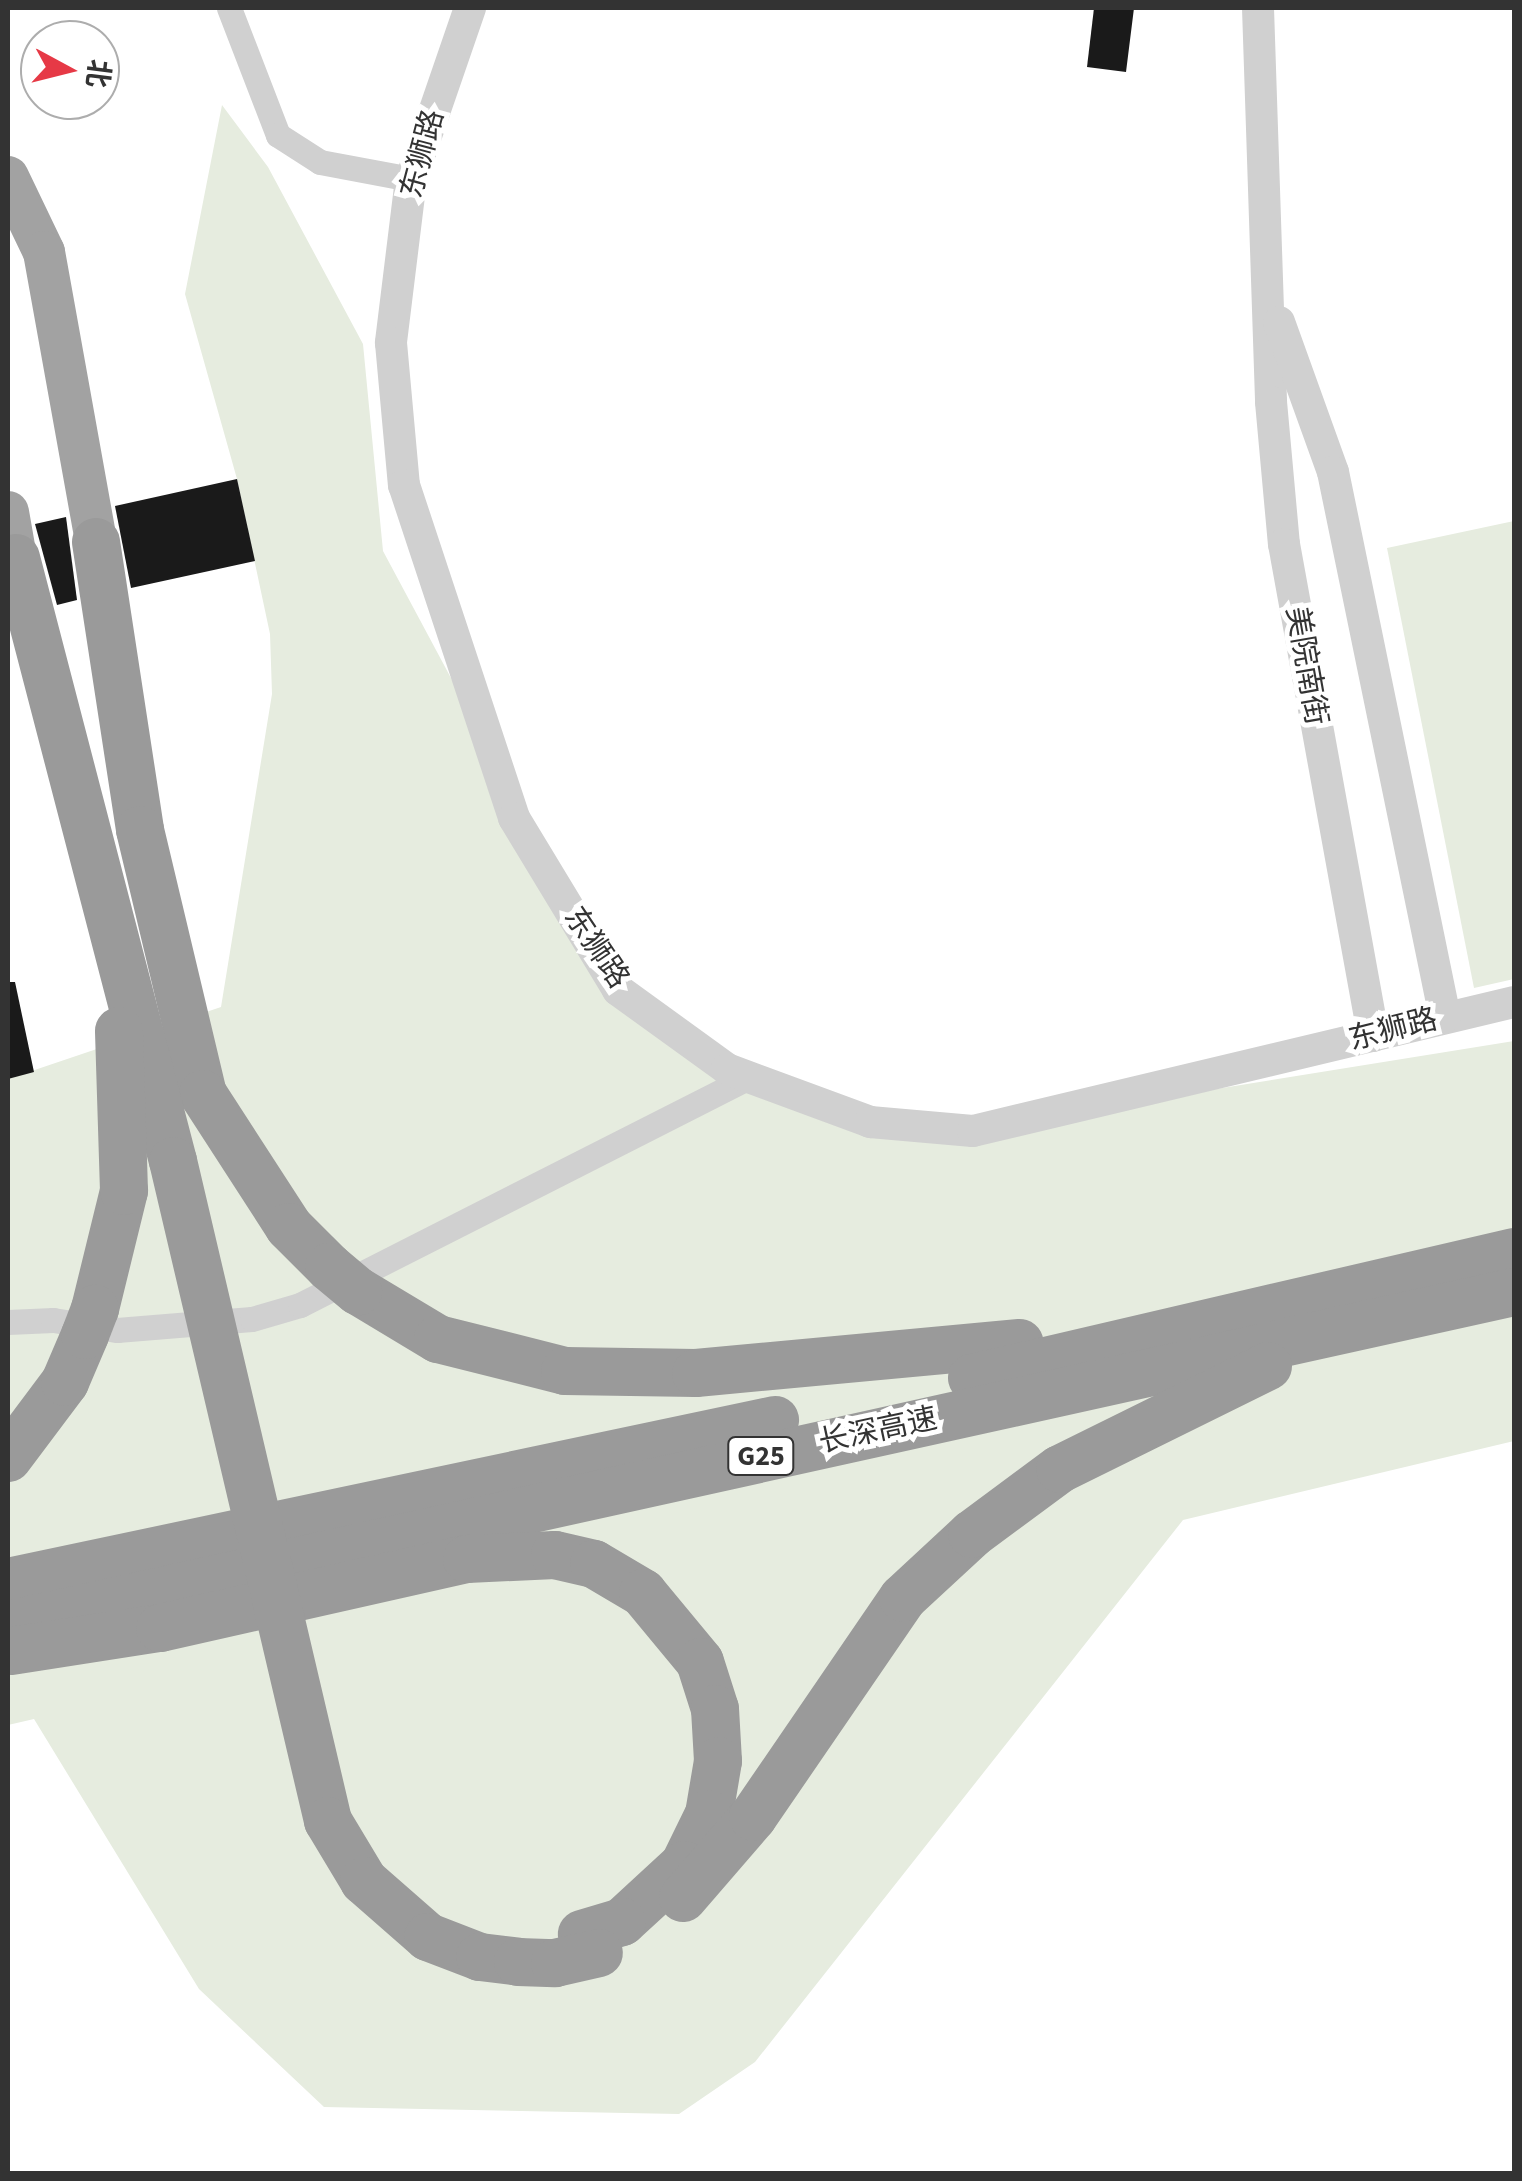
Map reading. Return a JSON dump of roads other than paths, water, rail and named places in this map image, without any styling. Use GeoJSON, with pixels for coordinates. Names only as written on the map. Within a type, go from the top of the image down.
{"type":"FeatureCollection","features":[{"type":"Feature","properties":{"kind":"highway"},"geometry":{"type":"LineString","coordinates":[[8,178],[44,252],[96,542],[140,830],[155,1012],[183,1158],[328,1821],[364,1881],[428,1937],[480,1957],[555,1963],[622,1922],[684,1865],[709,1814],[718,1761],[714,1709],[700,1662],[643,1592],[594,1564],[555,1555],[467,1559],[160,1628],[8,1652]]}},
{"type":"Feature","properties":{"kind":"highway"},"geometry":{"type":"LineString","coordinates":[[8,512],[16,558],[112,918],[183,1158]]}},
{"type":"Feature","properties":{"kind":"highway"},"geometry":{"type":"LineString","coordinates":[[140,830],[203,1094],[289,1227],[343,1279],[438,1339],[505,1361],[632,1376],[869,1360],[1187,1324]]}},
{"type":"Feature","properties":{"kind":"highway"},"geometry":{"type":"LineString","coordinates":[[8,1458],[65,1382],[90,1322],[124,1191],[112,918]]}},
{"type":"Feature","properties":{"kind":"highway","name":"长深高速"},"geometry":{"type":"LineString","coordinates":[[8,1582],[956,1382],[1187,1324],[1514,1252]]}},
{"type":"Feature","properties":{"kind":"highway","name":"长深高速"},"geometry":{"type":"LineString","coordinates":[[8,1624],[1514,1292]]}},
{"type":"Feature","properties":{"kind":"highway"},"geometry":{"type":"LineString","coordinates":[[590,1944],[638,1936],[724,1856],[904,1598],[972,1534],[1060,1469],[1357,1326]]}},
{"type":"Feature","properties":{"kind":"street"},"geometry":{"type":"LineString","coordinates":[[229,8],[278,135],[320,162],[411,179]]}},
{"type":"Feature","properties":{"kind":"street","name":"东狮路"},"geometry":{"type":"LineString","coordinates":[[470,8],[411,179],[391,342],[404,486],[514,818],[618,990],[727,1069],[870,1122],[973,1131],[1514,1002]]}},
{"type":"Feature","properties":{"kind":"street","name":"美院南街"},"geometry":{"type":"LineString","coordinates":[[1258,8],[1268,293],[1284,544],[1373,1036]]}},
{"type":"Feature","properties":{"kind":"street","name":"美院南街"},"geometry":{"type":"LineString","coordinates":[[1268,293],[1333,472],[1445,1016]]}},
{"type":"Feature","properties":{"kind":"street"},"geometry":{"type":"LineString","coordinates":[[8,1322],[53,1320],[117,1330],[252,1319],[300,1305],[750,1078]]}}]}
